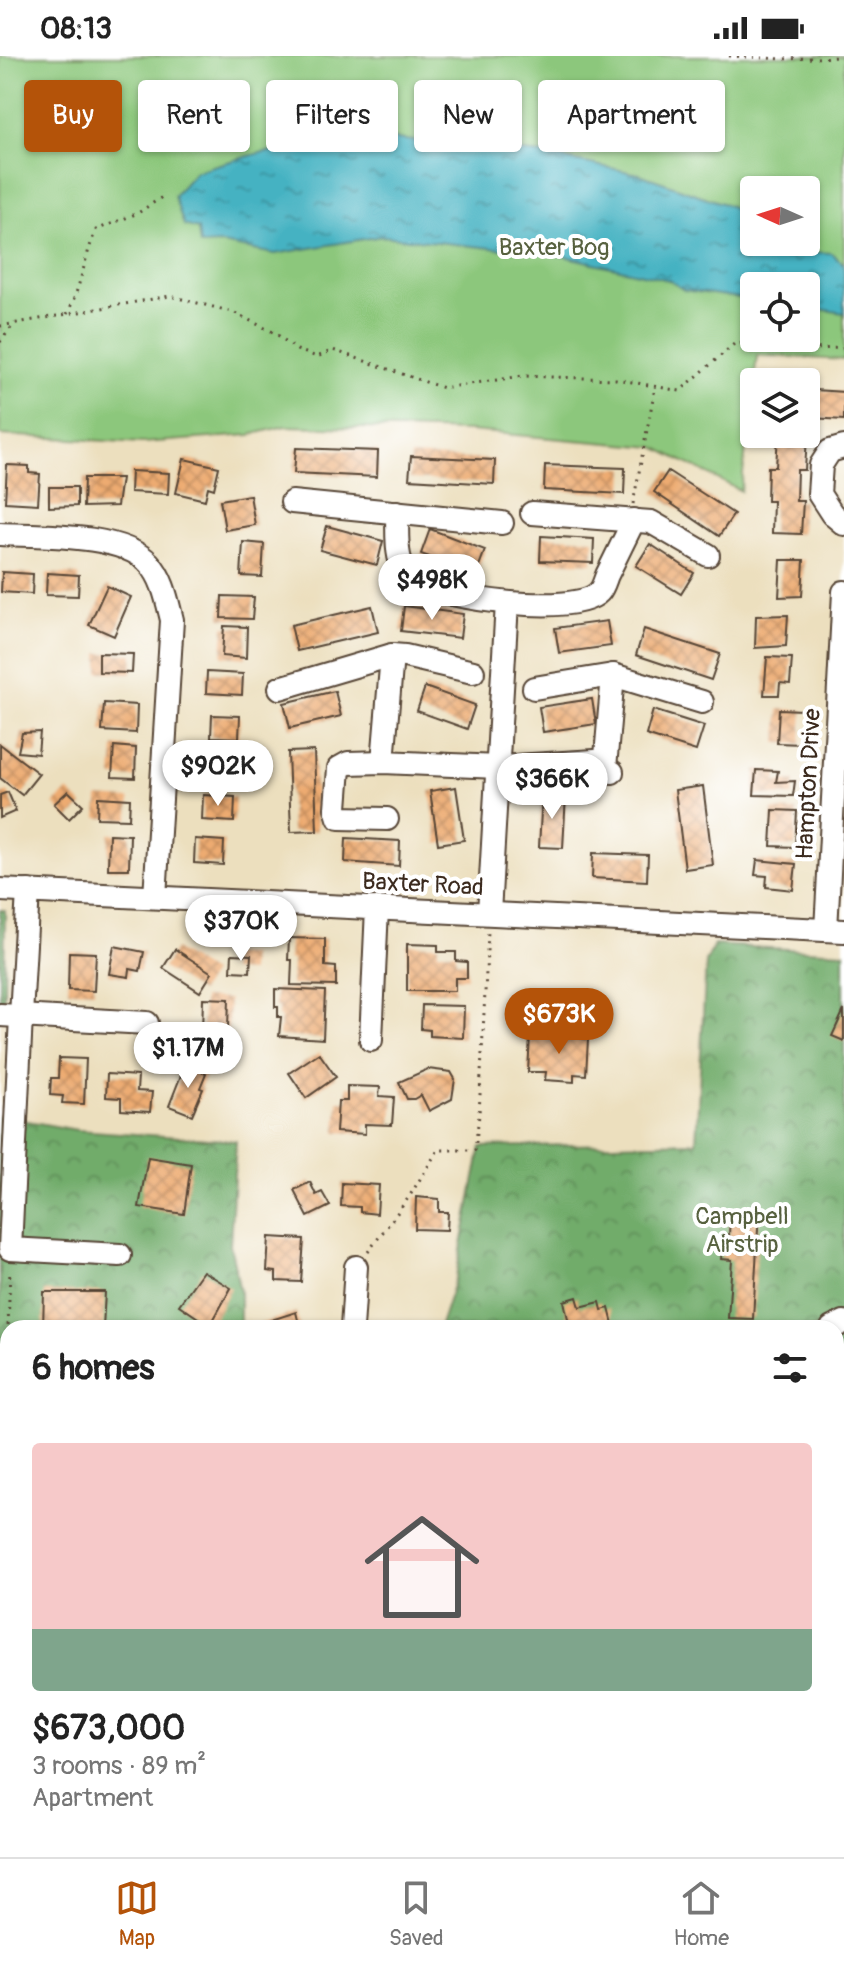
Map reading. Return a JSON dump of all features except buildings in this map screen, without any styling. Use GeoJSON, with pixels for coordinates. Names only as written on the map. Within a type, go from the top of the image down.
{"type":"FeatureCollection","features":[{"type":"Feature","properties":{"kind":"street"},"geometry":{"type":"LineString","coordinates":[[844,447],[830,451],[821,465],[819,494],[832,514],[844,524]]}},
{"type":"Feature","properties":{"kind":"street"},"geometry":{"type":"LineString","coordinates":[[292,502],[502,523]]}},
{"type":"Feature","properties":{"kind":"street"},"geometry":{"type":"LineString","coordinates":[[397,512],[400,565],[413,580],[436,590],[507,603],[556,605],[581,600],[599,592],[634,520]]}},
{"type":"Feature","properties":{"kind":"street"},"geometry":{"type":"LineString","coordinates":[[532,513],[651,522],[708,555]]}},
{"type":"Feature","properties":{"kind":"street"},"geometry":{"type":"LineString","coordinates":[[0,534],[87,539],[121,545],[148,562],[164,586],[172,620],[155,897]]}},
{"type":"Feature","properties":{"kind":"street","name":"Hampton Drive"},"geometry":{"type":"LineString","coordinates":[[835,931],[844,592]]}},
{"type":"Feature","properties":{"kind":"street"},"geometry":{"type":"LineString","coordinates":[[489,913],[507,603]]}},
{"type":"Feature","properties":{"kind":"street"},"geometry":{"type":"LineString","coordinates":[[383,762],[392,655]]}},
{"type":"Feature","properties":{"kind":"street"},"geometry":{"type":"LineString","coordinates":[[280,688],[392,655],[473,672]]}},
{"type":"Feature","properties":{"kind":"street"},"geometry":{"type":"LineString","coordinates":[[387,819],[339,818],[336,808],[339,768],[348,763],[383,762],[498,767],[595,761],[609,770],[613,675]]}},
{"type":"Feature","properties":{"kind":"street"},"geometry":{"type":"LineString","coordinates":[[534,688],[613,675],[702,702]]}},
{"type":"Feature","properties":{"kind":"street","name":"Baxter Road"},"geometry":{"type":"LineString","coordinates":[[0,890],[835,931]]}},
{"type":"Feature","properties":{"kind":"street"},"geometry":{"type":"LineString","coordinates":[[28,891],[10,1016],[10,1249],[120,1255]]}},
{"type":"Feature","properties":{"kind":"street"},"geometry":{"type":"LineString","coordinates":[[371,1040],[377,908]]}},
{"type":"Feature","properties":{"kind":"street"},"geometry":{"type":"LineString","coordinates":[[10,1016],[147,1023]]}},
{"type":"Feature","properties":{"kind":"street"},"geometry":{"type":"LineString","coordinates":[[353,1320],[356,1267]]}},
{"type":"Feature","properties":{"kind":"path"},"geometry":{"type":"LineString","coordinates":[[729,56],[782,59],[841,56]]}},
{"type":"Feature","properties":{"kind":"path"},"geometry":{"type":"LineString","coordinates":[[67,314],[76,296],[96,230],[138,213],[162,197]]}},
{"type":"Feature","properties":{"kind":"path"},"geometry":{"type":"LineString","coordinates":[[0,326],[170,296],[233,312],[275,333],[297,350],[317,357],[333,350],[443,388],[523,376],[616,379],[680,391],[734,344],[760,342],[775,350],[844,348]]}},
{"type":"Feature","properties":{"kind":"path"},"geometry":{"type":"LineString","coordinates":[[0,342],[15,323]]}},
{"type":"Feature","properties":{"kind":"path"},"geometry":{"type":"LineString","coordinates":[[634,520],[633,508],[654,386]]}},
{"type":"Feature","properties":{"kind":"path"},"geometry":{"type":"LineString","coordinates":[[356,1267],[409,1197],[438,1150],[475,1150],[489,913]]}},
{"type":"Feature","properties":{"kind":"path"},"geometry":{"type":"LineString","coordinates":[[7,1320],[10,1249]]}},
{"type":"Feature","properties":{"kind":"green space","name":"Baxter Bog"},"geometry":{"type":"Polygon","coordinates":[[[0,56],[844,56],[844,360],[757,355],[755,368],[740,368],[740,448],[746,448],[741,491],[655,447],[470,431],[285,426],[250,435],[143,443],[0,435],[0,56]]]}},
{"type":"Feature","properties":{"kind":"green space"},"geometry":{"type":"Polygon","coordinates":[[[0,910],[5,910],[4,1001],[0,1001],[0,910]]]}},
{"type":"Feature","properties":{"kind":"green space","name":"Campbell Airstrip"},"geometry":{"type":"Polygon","coordinates":[[[714,945],[844,952],[844,1320],[442,1320],[456,1276],[481,1147],[696,1142],[706,962],[714,945]]]}},
{"type":"Feature","properties":{"kind":"green space"},"geometry":{"type":"Polygon","coordinates":[[[0,1116],[77,1130],[236,1141],[230,1245],[240,1291],[240,1320],[0,1320],[0,1116]]]}},
{"type":"Feature","properties":{"kind":"water","name":"Baxter Bog"},"geometry":{"type":"Polygon","coordinates":[[[398,139],[414,141],[414,152],[522,152],[639,174],[730,206],[740,214],[740,256],[820,256],[820,252],[831,253],[844,264],[844,313],[820,309],[820,272],[740,272],[740,298],[684,290],[669,280],[563,256],[382,236],[275,254],[222,244],[200,245],[198,229],[184,225],[174,196],[195,172],[260,153],[398,152],[398,139]]]}}]}
